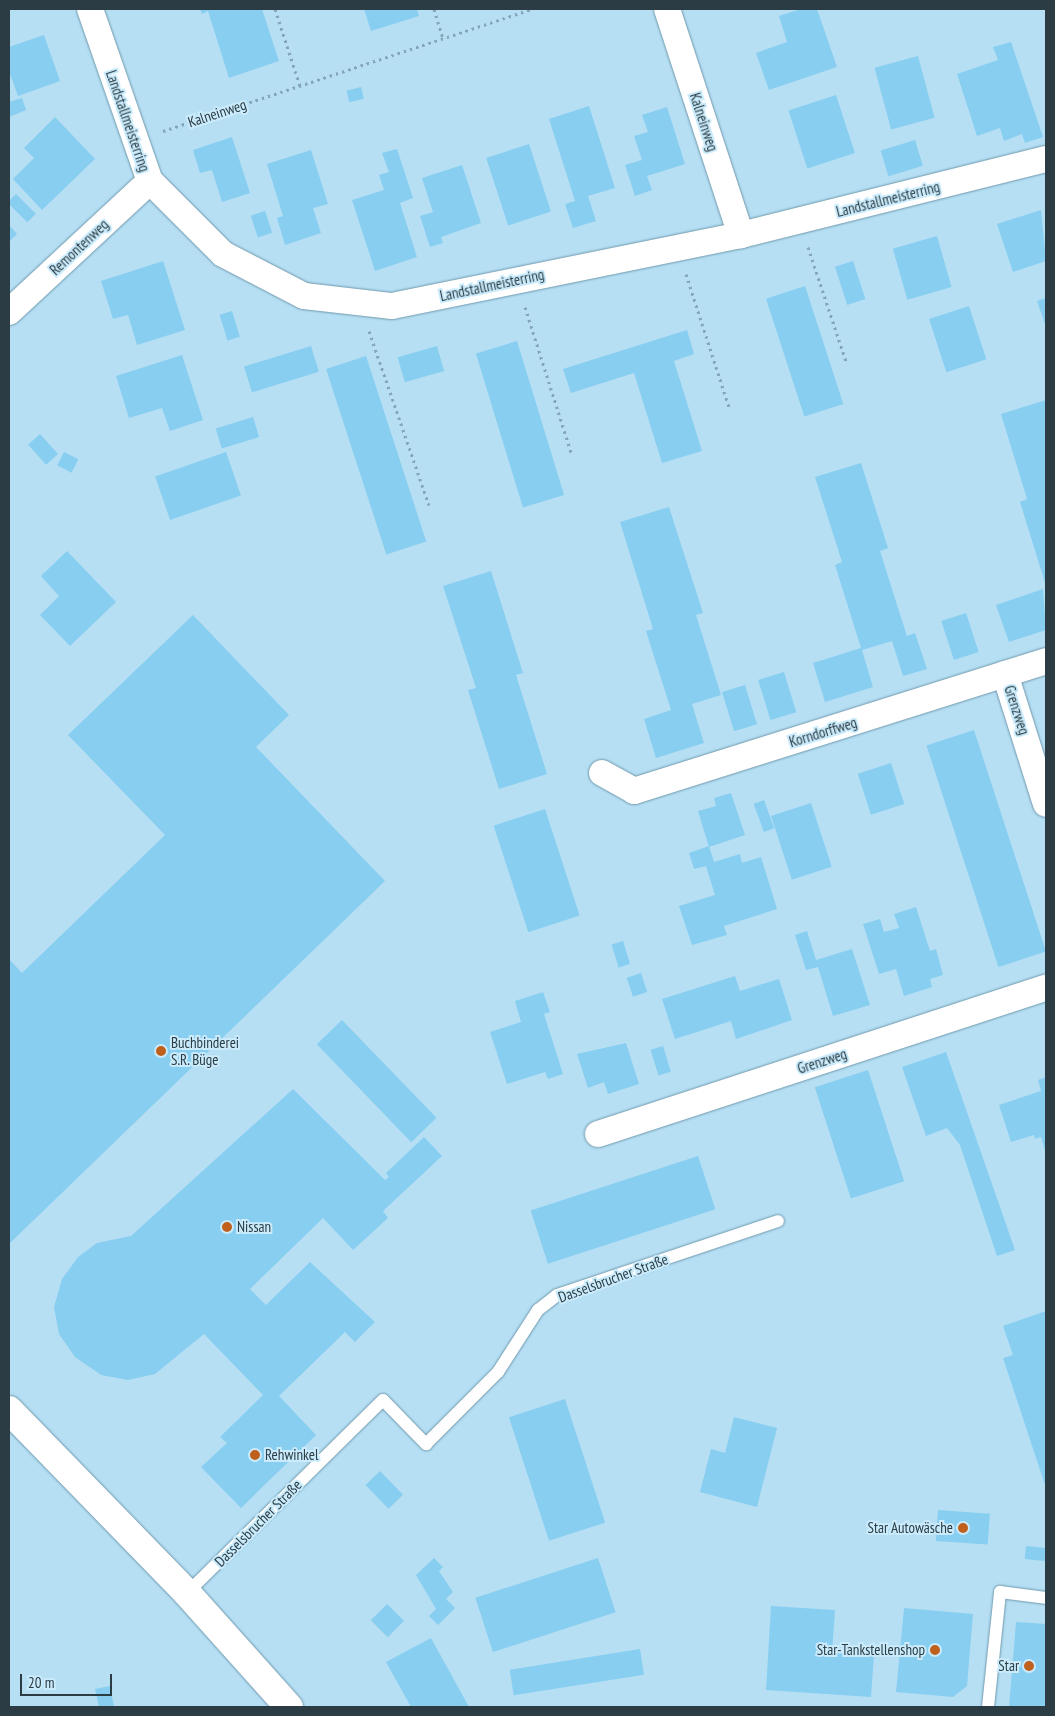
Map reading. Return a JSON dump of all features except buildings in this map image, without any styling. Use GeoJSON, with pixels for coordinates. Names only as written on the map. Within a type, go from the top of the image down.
{"type":"FeatureCollection","features":[{"type":"Feature","properties":{"kind":"street","name":"Landstallmeisterring"},"geometry":{"type":"LineString","coordinates":[[90,9],[134,141],[150,182],[223,254],[304,296],[392,306],[741,235],[1046,159]]}},
{"type":"Feature","properties":{"kind":"street","name":"Kalneinweg"},"geometry":{"type":"LineString","coordinates":[[667,9],[741,235]]}},
{"type":"Feature","properties":{"kind":"street","name":"Remontenweg"},"geometry":{"type":"LineString","coordinates":[[9,312],[150,182]]}},
{"type":"Feature","properties":{"kind":"street","name":"Korndorffweg"},"geometry":{"type":"LineString","coordinates":[[602,774],[634,791],[1046,661]]}},
{"type":"Feature","properties":{"kind":"street","name":"Grenzweg"},"geometry":{"type":"LineString","coordinates":[[1005,674],[1046,804]]}},
{"type":"Feature","properties":{"kind":"street","name":"Grenzweg"},"geometry":{"type":"LineString","coordinates":[[598,1134],[1046,988]]}},
{"type":"Feature","properties":{"kind":"street"},"geometry":{"type":"LineString","coordinates":[[9,1410],[187,1593],[288,1707]]}},
{"type":"Feature","properties":{"kind":"lane","name":"Dasselsbrucher Straße"},"geometry":{"type":"LineString","coordinates":[[187,1593],[383,1400],[426,1444],[498,1372],[538,1310],[557,1295],[778,1221]]}},
{"type":"Feature","properties":{"kind":"lane"},"geometry":{"type":"LineString","coordinates":[[988,1707],[1000,1592],[1046,1598]]}},
{"type":"Feature","properties":{"kind":"path"},"geometry":{"type":"LineString","coordinates":[[275,9],[300,86]]}},
{"type":"Feature","properties":{"kind":"path"},"geometry":{"type":"LineString","coordinates":[[434,9],[443,38]]}},
{"type":"Feature","properties":{"kind":"path","name":"Kalneinweg"},"geometry":{"type":"LineString","coordinates":[[134,141],[532,9]]}},
{"type":"Feature","properties":{"kind":"path"},"geometry":{"type":"LineString","coordinates":[[800,220],[847,364]]}},
{"type":"Feature","properties":{"kind":"path"},"geometry":{"type":"LineString","coordinates":[[677,248],[729,407]]}},
{"type":"Feature","properties":{"kind":"path"},"geometry":{"type":"LineString","coordinates":[[517,280],[572,455]]}},
{"type":"Feature","properties":{"kind":"path"},"geometry":{"type":"LineString","coordinates":[[359,302],[429,505]]}},
{"type":"Feature","properties":{"kind":"place","name":"Buchbinderei S.R. Büge"},"geometry":{"type":"Point","coordinates":[161,1051]}},
{"type":"Feature","properties":{"kind":"place","name":"Nissan"},"geometry":{"type":"Point","coordinates":[227,1227]}},
{"type":"Feature","properties":{"kind":"place","name":"Rehwinkel"},"geometry":{"type":"Point","coordinates":[255,1455]}},
{"type":"Feature","properties":{"kind":"place","name":"Star Autowäsche"},"geometry":{"type":"Point","coordinates":[963,1528]}},
{"type":"Feature","properties":{"kind":"place","name":"Star-Tankstellenshop"},"geometry":{"type":"Point","coordinates":[935,1650]}},
{"type":"Feature","properties":{"kind":"place","name":"Star"},"geometry":{"type":"Point","coordinates":[1029,1666]}}]}
